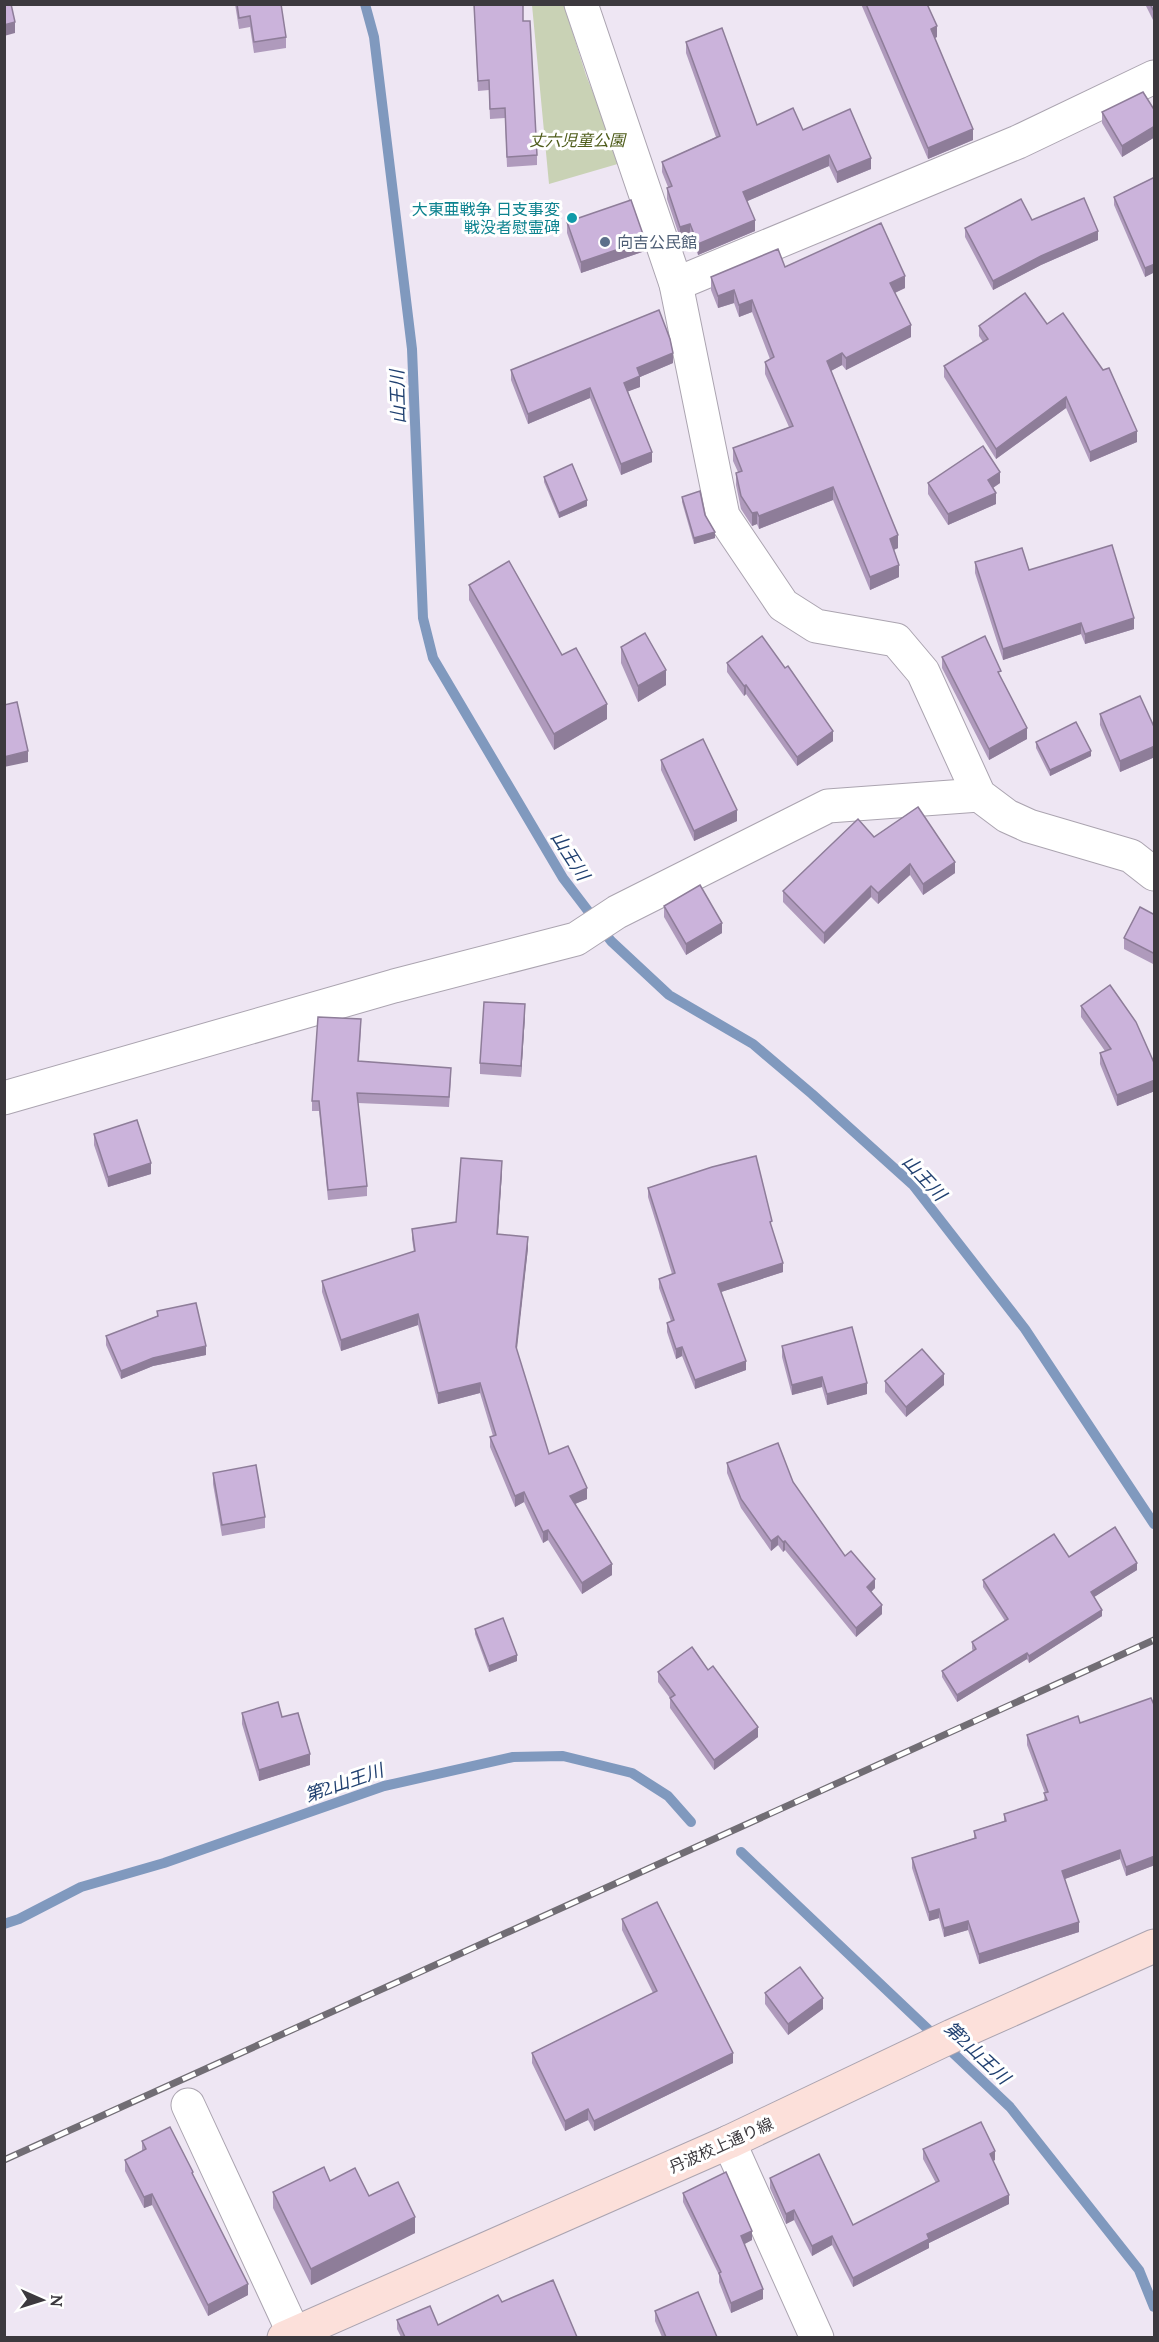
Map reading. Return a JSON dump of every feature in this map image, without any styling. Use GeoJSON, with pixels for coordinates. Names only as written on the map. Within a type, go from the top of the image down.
{"type":"FeatureCollection","features":[{"type":"Feature","properties":{"kind":"street"},"geometry":{"type":"LineString","coordinates":[[581,4],[676,284],[723,516],[783,605],[816,626],[896,640],[923,672],[979,795],[1007,816],[1029,826],[1131,856],[1155,874]]}},
{"type":"Feature","properties":{"kind":"street"},"geometry":{"type":"LineString","coordinates":[[676,284],[1018,142],[1155,77]]}},
{"type":"Feature","properties":{"kind":"street"},"geometry":{"type":"LineString","coordinates":[[4,1098],[394,986],[576,939],[617,912],[828,806],[979,795]]}},
{"type":"Feature","properties":{"kind":"street","name":"丹波校上通り線"},"geometry":{"type":"LineString","coordinates":[[292,2336],[729,2142],[952,2036],[1155,1946]]}},
{"type":"Feature","properties":{"kind":"street"},"geometry":{"type":"LineString","coordinates":[[188,2105],[292,2336]]}},
{"type":"Feature","properties":{"kind":"street"},"geometry":{"type":"LineString","coordinates":[[729,2142],[817,2337]]}},
{"type":"Feature","properties":{"kind":"green space","name":"丈六児童公園"},"geometry":{"type":"Polygon","coordinates":[[[532,5],[564,5],[586,75],[621,163],[549,184],[532,5]]]}},
{"type":"Feature","properties":{"kind":"building"},"geometry":{"type":"Polygon","coordinates":[[[4,4],[11,4],[15,22],[4,25],[4,4]]]}},
{"type":"Feature","properties":{"kind":"building"},"geometry":{"type":"Polygon","coordinates":[[[237,4],[281,4],[286,37],[254,42],[250,16],[239,18],[237,4]]]}},
{"type":"Feature","properties":{"kind":"building"},"geometry":{"type":"Polygon","coordinates":[[[474,4],[523,4],[523,21],[530,21],[537,155],[507,157],[505,108],[490,109],[489,80],[478,81],[474,4]]]}},
{"type":"Feature","properties":{"kind":"building"},"geometry":{"type":"Polygon","coordinates":[[[866,4],[927,4],[937,26],[931,29],[973,129],[928,148],[866,4]]]}},
{"type":"Feature","properties":{"kind":"building"},"geometry":{"type":"Polygon","coordinates":[[[722,28],[757,125],[793,108],[803,130],[850,109],[871,158],[837,172],[829,155],[743,192],[755,220],[698,244],[690,224],[680,227],[667,188],[672,186],[662,162],[720,136],[686,42],[722,28]]]}},
{"type":"Feature","properties":{"kind":"building"},"geometry":{"type":"Polygon","coordinates":[[[1143,92],[1155,111],[1155,126],[1122,146],[1102,112],[1143,92]]]}},
{"type":"Feature","properties":{"kind":"building"},"geometry":{"type":"Polygon","coordinates":[[[1155,177],[1155,264],[1145,268],[1114,197],[1155,177]]]}},
{"type":"Feature","properties":{"kind":"building"},"geometry":{"type":"Polygon","coordinates":[[[1084,198],[1098,231],[1041,256],[993,281],[965,228],[1021,199],[1032,220],[1084,198]]]}},
{"type":"Feature","properties":{"kind":"building"},"geometry":{"type":"Polygon","coordinates":[[[631,200],[645,240],[581,262],[567,222],[631,200]]]}},
{"type":"Feature","properties":{"kind":"building"},"geometry":{"type":"Polygon","coordinates":[[[881,223],[905,276],[890,283],[911,325],[846,358],[842,353],[827,361],[898,535],[890,539],[899,565],[870,577],[833,487],[759,516],[757,512],[752,513],[741,496],[736,473],[742,471],[733,448],[793,426],[765,362],[774,357],[752,300],[739,305],[734,290],[718,296],[711,277],[778,249],[785,267],[881,223]]]}},
{"type":"Feature","properties":{"kind":"building"},"geometry":{"type":"Polygon","coordinates":[[[1025,293],[1047,324],[1063,313],[1103,370],[1109,368],[1137,431],[1090,452],[1066,397],[996,449],[944,366],[988,339],[979,326],[1025,293]]]}},
{"type":"Feature","properties":{"kind":"building"},"geometry":{"type":"Polygon","coordinates":[[[659,310],[673,353],[637,368],[640,376],[624,383],[652,452],[621,464],[590,388],[528,414],[511,370],[659,310]]]}},
{"type":"Feature","properties":{"kind":"building"},"geometry":{"type":"Polygon","coordinates":[[[983,446],[1000,472],[988,480],[996,493],[948,514],[928,483],[983,446]]]}},
{"type":"Feature","properties":{"kind":"building"},"geometry":{"type":"Polygon","coordinates":[[[572,464],[587,500],[559,513],[544,477],[572,464]]]}},
{"type":"Feature","properties":{"kind":"building"},"geometry":{"type":"Polygon","coordinates":[[[700,491],[705,515],[715,532],[694,538],[682,497],[700,491]]]}},
{"type":"Feature","properties":{"kind":"building"},"geometry":{"type":"Polygon","coordinates":[[[1112,545],[1134,618],[1085,634],[1081,623],[1003,649],[975,562],[1022,548],[1029,570],[1112,545]]]}},
{"type":"Feature","properties":{"kind":"building"},"geometry":{"type":"Polygon","coordinates":[[[509,561],[562,655],[576,648],[607,704],[554,734],[469,585],[509,561]]]}},
{"type":"Feature","properties":{"kind":"building"},"geometry":{"type":"Polygon","coordinates":[[[645,633],[666,670],[638,686],[621,647],[645,633]]]}},
{"type":"Feature","properties":{"kind":"building"},"geometry":{"type":"Polygon","coordinates":[[[762,636],[785,668],[788,666],[833,731],[797,757],[746,685],[744,686],[727,663],[762,636]]]}},
{"type":"Feature","properties":{"kind":"building"},"geometry":{"type":"Polygon","coordinates":[[[985,636],[1001,671],[998,672],[1027,728],[989,749],[942,657],[985,636]]]}},
{"type":"Feature","properties":{"kind":"building"},"geometry":{"type":"Polygon","coordinates":[[[1140,696],[1155,729],[1155,746],[1120,761],[1100,714],[1140,696]]]}},
{"type":"Feature","properties":{"kind":"building"},"geometry":{"type":"Polygon","coordinates":[[[17,702],[28,751],[4,757],[4,705],[17,702]]]}},
{"type":"Feature","properties":{"kind":"building"},"geometry":{"type":"Polygon","coordinates":[[[1076,722],[1091,751],[1050,770],[1036,742],[1076,722]]]}},
{"type":"Feature","properties":{"kind":"building"},"geometry":{"type":"Polygon","coordinates":[[[703,739],[737,810],[694,831],[661,760],[703,739]]]}},
{"type":"Feature","properties":{"kind":"building"},"geometry":{"type":"Polygon","coordinates":[[[918,807],[955,862],[923,884],[910,864],[878,893],[871,886],[824,933],[783,891],[858,819],[874,837],[918,807]]]}},
{"type":"Feature","properties":{"kind":"building"},"geometry":{"type":"Polygon","coordinates":[[[700,885],[722,923],[686,944],[664,906],[700,885]]]}},
{"type":"Feature","properties":{"kind":"building"},"geometry":{"type":"Polygon","coordinates":[[[1140,907],[1155,915],[1155,954],[1124,938],[1140,907]]]}},
{"type":"Feature","properties":{"kind":"building"},"geometry":{"type":"Polygon","coordinates":[[[1110,985],[1136,1022],[1155,1065],[1155,1080],[1117,1095],[1100,1053],[1111,1049],[1081,1006],[1110,985]]]}},
{"type":"Feature","properties":{"kind":"building"},"geometry":{"type":"Polygon","coordinates":[[[484,1002],[525,1004],[521,1066],[480,1063],[484,1002]]]}},
{"type":"Feature","properties":{"kind":"building"},"geometry":{"type":"Polygon","coordinates":[[[318,1017],[361,1019],[358,1061],[451,1068],[449,1097],[357,1093],[367,1186],[328,1190],[319,1101],[312,1101],[318,1017]]]}},
{"type":"Feature","properties":{"kind":"building"},"geometry":{"type":"Polygon","coordinates":[[[137,1120],[151,1163],[108,1177],[94,1134],[137,1120]]]}},
{"type":"Feature","properties":{"kind":"building"},"geometry":{"type":"Polygon","coordinates":[[[756,1156],[772,1221],[770,1222],[783,1263],[718,1284],[746,1361],[695,1380],[682,1347],[676,1349],[667,1323],[674,1320],[659,1279],[675,1273],[648,1188],[712,1167],[756,1156]]]}},
{"type":"Feature","properties":{"kind":"building"},"geometry":{"type":"Polygon","coordinates":[[[461,1158],[502,1161],[497,1234],[528,1237],[516,1347],[549,1454],[568,1446],[587,1488],[570,1496],[612,1564],[582,1583],[548,1530],[543,1532],[524,1492],[515,1496],[490,1437],[496,1435],[480,1383],[438,1393],[418,1314],[341,1340],[322,1281],[415,1251],[412,1229],[456,1222],[461,1158]]]}},
{"type":"Feature","properties":{"kind":"building"},"geometry":{"type":"Polygon","coordinates":[[[196,1303],[206,1346],[153,1358],[121,1371],[106,1336],[158,1316],[157,1311],[196,1303]]]}},
{"type":"Feature","properties":{"kind":"building"},"geometry":{"type":"Polygon","coordinates":[[[852,1327],[867,1383],[827,1394],[822,1377],[792,1385],[782,1346],[852,1327]]]}},
{"type":"Feature","properties":{"kind":"building"},"geometry":{"type":"Polygon","coordinates":[[[922,1349],[944,1374],[906,1407],[885,1381],[922,1349]]]}},
{"type":"Feature","properties":{"kind":"building"},"geometry":{"type":"Polygon","coordinates":[[[778,1443],[793,1482],[845,1556],[851,1551],[875,1579],[867,1587],[882,1605],[856,1628],[785,1541],[783,1542],[778,1536],[771,1541],[741,1499],[727,1463],[778,1443]]]}},
{"type":"Feature","properties":{"kind":"building"},"geometry":{"type":"Polygon","coordinates":[[[256,1465],[265,1517],[222,1525],[213,1473],[256,1465]]]}},
{"type":"Feature","properties":{"kind":"building"},"geometry":{"type":"Polygon","coordinates":[[[1115,1527],[1137,1563],[1091,1592],[1102,1610],[1029,1656],[1027,1653],[957,1695],[942,1671],[976,1649],[972,1642],[1008,1619],[983,1580],[1054,1534],[1069,1557],[1115,1527]]]}},
{"type":"Feature","properties":{"kind":"building"},"geometry":{"type":"Polygon","coordinates":[[[503,1618],[517,1655],[489,1666],[475,1629],[503,1618]]]}},
{"type":"Feature","properties":{"kind":"building"},"geometry":{"type":"Polygon","coordinates":[[[692,1647],[708,1670],[713,1666],[758,1727],[714,1760],[670,1698],[675,1695],[658,1672],[692,1647]]]}},
{"type":"Feature","properties":{"kind":"building"},"geometry":{"type":"Polygon","coordinates":[[[1151,1698],[1155,1707],[1155,1856],[1126,1867],[1120,1850],[1062,1871],[1079,1922],[979,1954],[968,1921],[944,1928],[939,1909],[929,1912],[912,1858],[976,1838],[974,1831],[1006,1821],[1004,1814],[1047,1800],[1044,1793],[1048,1792],[1027,1735],[1078,1716],[1080,1723],[1151,1698]]]}},
{"type":"Feature","properties":{"kind":"building"},"geometry":{"type":"Polygon","coordinates":[[[278,1702],[282,1717],[298,1713],[310,1754],[259,1770],[242,1713],[278,1702]]]}},
{"type":"Feature","properties":{"kind":"building"},"geometry":{"type":"Polygon","coordinates":[[[657,1902],[733,2053],[594,2121],[588,2109],[565,2121],[532,2053],[657,1991],[622,1919],[657,1902]]]}},
{"type":"Feature","properties":{"kind":"building"},"geometry":{"type":"Polygon","coordinates":[[[800,1967],[823,1998],[788,2024],[765,1993],[800,1967]]]}},
{"type":"Feature","properties":{"kind":"building"},"geometry":{"type":"Polygon","coordinates":[[[981,2122],[995,2151],[990,2154],[1009,2195],[927,2234],[929,2239],[853,2278],[832,2236],[812,2246],[794,2210],[786,2214],[770,2178],[819,2154],[853,2225],[939,2181],[923,2149],[981,2122]]]}},
{"type":"Feature","properties":{"kind":"building"},"geometry":{"type":"Polygon","coordinates":[[[170,2127],[248,2284],[208,2305],[152,2194],[144,2197],[125,2160],[146,2149],[142,2141],[170,2127]]]}},
{"type":"Feature","properties":{"kind":"building"},"geometry":{"type":"Polygon","coordinates":[[[324,2167],[330,2181],[355,2168],[369,2196],[398,2182],[415,2217],[311,2269],[273,2192],[324,2167]]]}},
{"type":"Feature","properties":{"kind":"building"},"geometry":{"type":"Polygon","coordinates":[[[726,2172],[752,2231],[741,2236],[763,2289],[731,2303],[719,2273],[721,2272],[683,2193],[726,2172]]]}},
{"type":"Feature","properties":{"kind":"building"},"geometry":{"type":"Polygon","coordinates":[[[553,2280],[577,2337],[405,2337],[397,2320],[430,2306],[438,2325],[498,2295],[502,2302],[553,2280]]]}},
{"type":"Feature","properties":{"kind":"building"},"geometry":{"type":"Polygon","coordinates":[[[698,2292],[717,2337],[666,2337],[655,2311],[698,2292]]]}},
{"type":"Feature","properties":{"kind":"waterway","name":"山王川"},"geometry":{"type":"LineString","coordinates":[[365,4],[374,37],[412,349],[423,618],[433,658],[563,878],[611,941],[669,995],[753,1044],[913,1185],[1025,1329],[1154,1524]]}},
{"type":"Feature","properties":{"kind":"waterway","name":"第2山王川"},"geometry":{"type":"LineString","coordinates":[[4,1924],[19,1919],[81,1887],[164,1863],[384,1786],[513,1757],[563,1756],[632,1773],[668,1796],[691,1822]]}},
{"type":"Feature","properties":{"kind":"waterway","name":"第2山王川"},"geometry":{"type":"LineString","coordinates":[[741,1852],[1010,2107],[1139,2270],[1154,2307]]}},
{"type":"Feature","properties":{"kind":"railway"},"geometry":{"type":"LineString","coordinates":[[4,2160],[1154,1640]]}},
{"type":"Feature","properties":{"kind":"place","name":"大東亜戦争 日支事変 戦没者慰霊碑"},"geometry":{"type":"Point","coordinates":[572,218]}},
{"type":"Feature","properties":{"kind":"place","name":"向吉公民館"},"geometry":{"type":"Point","coordinates":[605,242]}}]}
